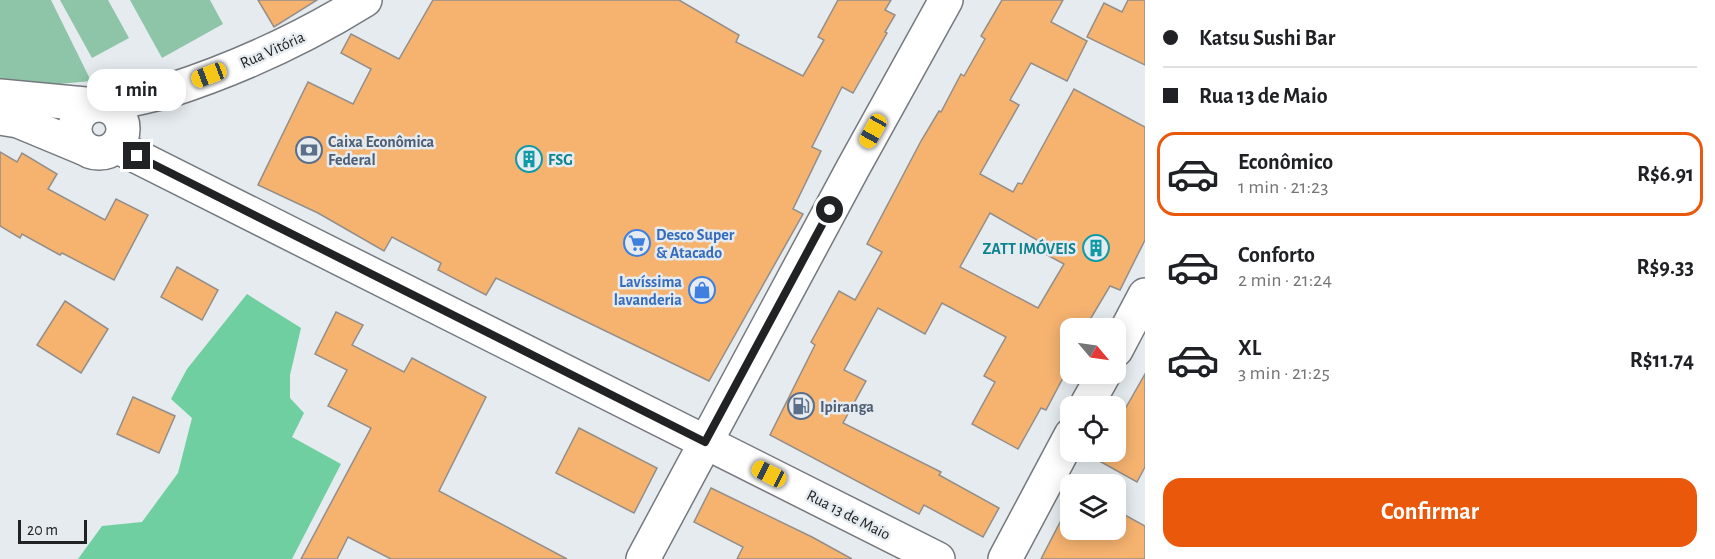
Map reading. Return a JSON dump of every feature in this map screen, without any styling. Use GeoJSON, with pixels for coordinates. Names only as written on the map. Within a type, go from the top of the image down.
{"type":"FeatureCollection","features":[{"type":"Feature","properties":{"kind":"main road","name":"Rua Vitória"},"geometry":{"type":"LineString","coordinates":[[100,105],[166,91],[252,58],[308,33],[365,0]]}},
{"type":"Feature","properties":{"kind":"main road"},"geometry":{"type":"LineString","coordinates":[[643,559],[946,0]]}},
{"type":"Feature","properties":{"kind":"main road"},"geometry":{"type":"LineString","coordinates":[[0,96],[100,105],[118,114],[122,121],[122,136],[116,146],[98,153],[18,121],[0,118]]}},
{"type":"Feature","properties":{"kind":"main road"},"geometry":{"type":"LineString","coordinates":[[83,148],[75,134],[77,118],[82,112],[100,105]]}},
{"type":"Feature","properties":{"kind":"main road","name":"Rua 13 de Maio"},"geometry":{"type":"LineString","coordinates":[[116,146],[938,559]]}},
{"type":"Feature","properties":{"kind":"main road"},"geometry":{"type":"LineString","coordinates":[[1126,331],[1145,295]]}},
{"type":"Feature","properties":{"kind":"main road"},"geometry":{"type":"LineString","coordinates":[[1005,559],[1060,456]]}},
{"type":"Feature","properties":{"kind":"green space"},"geometry":{"type":"Polygon","coordinates":[[[0,0],[51,0],[91,81],[37,86],[0,80],[0,0]]]}},
{"type":"Feature","properties":{"kind":"green space"},"geometry":{"type":"Polygon","coordinates":[[[60,0],[108,0],[129,38],[92,58],[60,0]]]}},
{"type":"Feature","properties":{"kind":"green space"},"geometry":{"type":"Polygon","coordinates":[[[130,0],[210,0],[223,24],[162,58],[130,0]]]}},
{"type":"Feature","properties":{"kind":"green space"},"geometry":{"type":"Polygon","coordinates":[[[247,294],[301,328],[290,375],[290,398],[304,413],[292,437],[341,464],[292,559],[78,559],[102,526],[142,522],[178,473],[192,418],[171,399],[187,369],[247,294]]]}},
{"type":"Feature","properties":{"kind":"building"},"geometry":{"type":"Polygon","coordinates":[[[258,0],[317,0],[274,27],[258,0]]]}},
{"type":"Feature","properties":{"kind":"building"},"geometry":{"type":"Polygon","coordinates":[[[433,0],[679,0],[739,35],[736,42],[803,76],[824,40],[818,37],[838,0],[891,0],[885,10],[895,15],[885,32],[887,33],[853,93],[842,87],[812,147],[821,151],[793,209],[803,214],[709,381],[496,278],[486,295],[438,270],[441,263],[392,237],[384,251],[318,213],[258,185],[308,82],[353,104],[371,69],[341,53],[351,34],[399,59],[433,0]]]}},
{"type":"Feature","properties":{"kind":"building"},"geometry":{"type":"Polygon","coordinates":[[[1002,0],[1063,0],[1051,22],[1087,41],[1067,81],[1031,63],[1010,100],[1019,105],[980,174],[1013,192],[1018,183],[1022,184],[1074,89],[1145,127],[1145,240],[1120,290],[1110,286],[1091,318],[1060,318],[1060,384],[1046,410],[1041,408],[1018,449],[972,424],[995,382],[984,376],[1006,337],[942,303],[925,334],[878,308],[844,370],[866,381],[843,423],[941,472],[939,475],[999,508],[983,537],[924,505],[919,514],[770,435],[815,345],[811,342],[839,291],[855,300],[882,252],[867,244],[921,141],[939,111],[941,112],[961,74],[964,76],[985,39],[981,36],[1002,0]],[[990,213],[960,267],[1038,308],[1064,264],[1047,255],[1051,248],[990,213]]]}},
{"type":"Feature","properties":{"kind":"building"},"geometry":{"type":"Polygon","coordinates":[[[1128,0],[1145,0],[1145,65],[1087,37],[1104,3],[1122,12],[1128,0]]]}},
{"type":"Feature","properties":{"kind":"building"},"geometry":{"type":"Polygon","coordinates":[[[0,152],[17,162],[22,153],[57,174],[48,189],[105,220],[116,199],[148,215],[114,280],[22,234],[20,238],[0,226],[0,152]]]}},
{"type":"Feature","properties":{"kind":"building"},"geometry":{"type":"Polygon","coordinates":[[[177,267],[218,290],[202,320],[161,297],[177,267]]]}},
{"type":"Feature","properties":{"kind":"building"},"geometry":{"type":"Polygon","coordinates":[[[65,301],[108,329],[81,373],[37,345],[65,301]]]}},
{"type":"Feature","properties":{"kind":"building"},"geometry":{"type":"Polygon","coordinates":[[[336,312],[363,325],[352,345],[404,372],[412,358],[486,397],[439,491],[567,559],[391,559],[348,537],[337,559],[301,559],[371,428],[328,406],[347,370],[315,354],[336,312]]]}},
{"type":"Feature","properties":{"kind":"building"},"geometry":{"type":"Polygon","coordinates":[[[1145,374],[1145,467],[1137,482],[1101,462],[1126,462],[1126,407],[1145,374]]]}},
{"type":"Feature","properties":{"kind":"building"},"geometry":{"type":"Polygon","coordinates":[[[133,397],[175,416],[159,453],[117,434],[133,397]]]}},
{"type":"Feature","properties":{"kind":"building"},"geometry":{"type":"Polygon","coordinates":[[[579,428],[657,468],[634,513],[556,473],[579,428]]]}},
{"type":"Feature","properties":{"kind":"building"},"geometry":{"type":"Polygon","coordinates":[[[711,488],[852,559],[737,559],[743,547],[694,522],[711,488]]]}},
{"type":"Feature","properties":{"kind":"building"},"geometry":{"type":"Polygon","coordinates":[[[1126,516],[1145,526],[1145,559],[1041,559],[1060,522],[1060,540],[1126,540],[1126,516]]]}},
{"type":"Feature","properties":{"kind":"place","name":"Caixa Econômica Federal"},"geometry":{"type":"Point","coordinates":[309,150]}},
{"type":"Feature","properties":{"kind":"place","name":"FSG"},"geometry":{"type":"Point","coordinates":[529,159]}},
{"type":"Feature","properties":{"kind":"place","name":"Desco Super & Atacado"},"geometry":{"type":"Point","coordinates":[637,243]}},
{"type":"Feature","properties":{"kind":"place","name":"ZATT IMÓVEIS"},"geometry":{"type":"Point","coordinates":[1096,248]}},
{"type":"Feature","properties":{"kind":"place","name":"Lavíssima lavanderia"},"geometry":{"type":"Point","coordinates":[702,290]}},
{"type":"Feature","properties":{"kind":"place","name":"Ipiranga"},"geometry":{"type":"Point","coordinates":[801,406]}},
{"type":"Feature","properties":{"kind":"route"},"geometry":{"type":"LineString","coordinates":[[137,156],[705,442],[830,210]]}}]}
